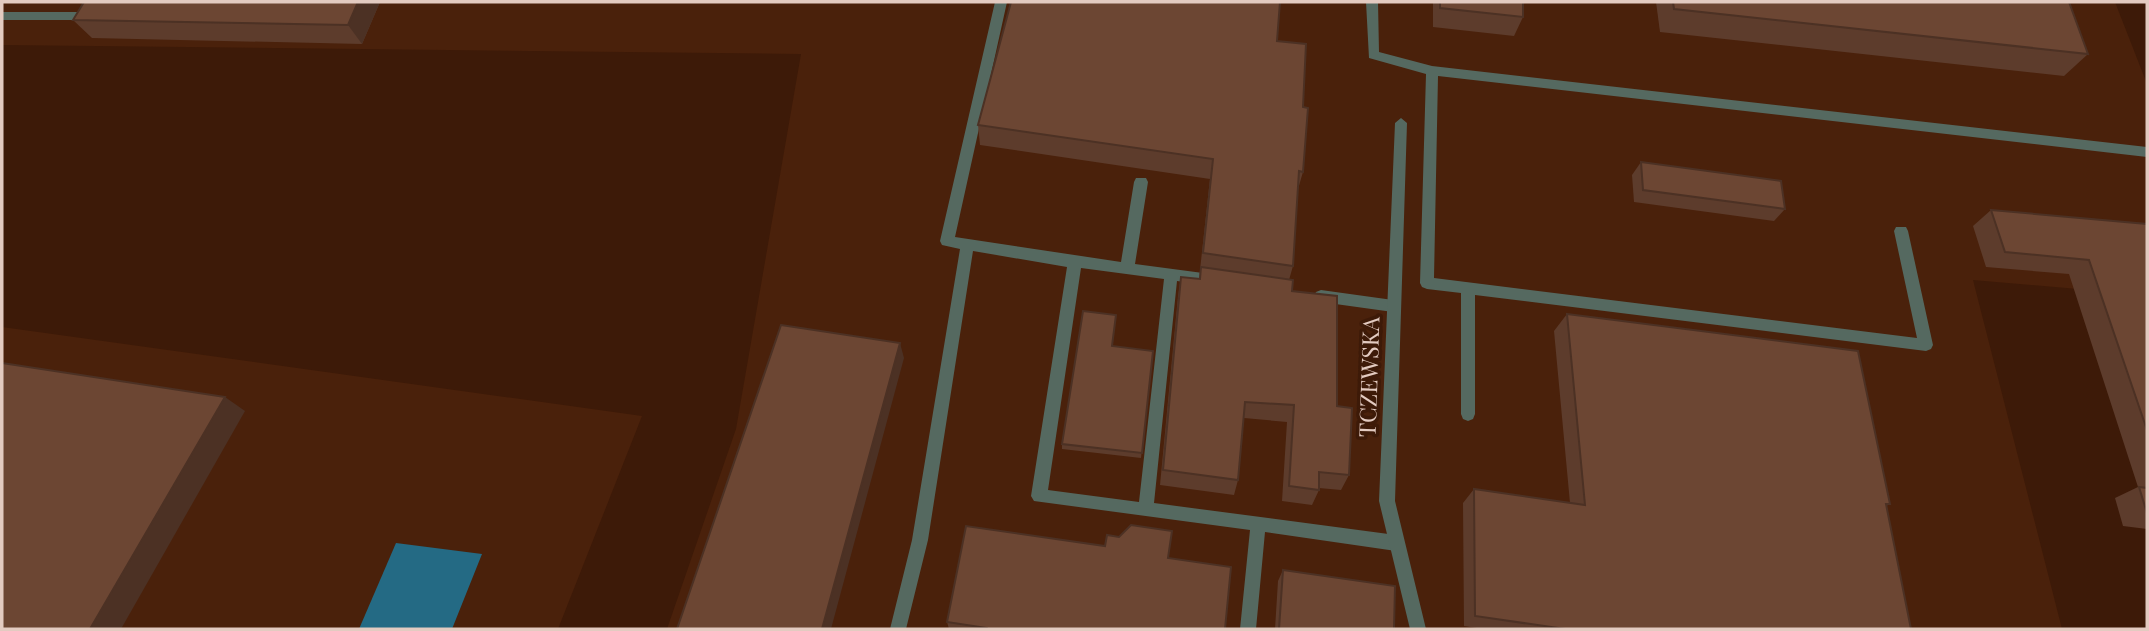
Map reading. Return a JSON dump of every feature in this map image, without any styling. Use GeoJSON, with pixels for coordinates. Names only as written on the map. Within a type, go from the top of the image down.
{"type":"FeatureCollection","features":[{"type":"Feature","properties":{"kind":"street"},"geometry":{"type":"LineString","coordinates":[[1001,2],[947,241],[1236,284]]}},
{"type":"Feature","properties":{"kind":"street"},"geometry":{"type":"LineString","coordinates":[[1372,2],[1373,55],[1432,71],[2147,152]]}},
{"type":"Feature","properties":{"kind":"street"},"geometry":{"type":"LineString","coordinates":[[2,16],[86,16]]}},
{"type":"Feature","properties":{"kind":"street"},"geometry":{"type":"LineString","coordinates":[[1432,71],[1427,283],[1926,345],[1901,231]]}},
{"type":"Feature","properties":{"kind":"street","name":"TCZEWSKA"},"geometry":{"type":"LineString","coordinates":[[1401,122],[1387,501],[1418,629]]}},
{"type":"Feature","properties":{"kind":"street"},"geometry":{"type":"LineString","coordinates":[[1127,269],[1141,182]]}},
{"type":"Feature","properties":{"kind":"street"},"geometry":{"type":"LineString","coordinates":[[898,629],[920,540],[967,246]]}},
{"type":"Feature","properties":{"kind":"street"},"geometry":{"type":"LineString","coordinates":[[1075,262],[1039,496],[1396,543]]}},
{"type":"Feature","properties":{"kind":"street"},"geometry":{"type":"LineString","coordinates":[[1146,508],[1171,274]]}},
{"type":"Feature","properties":{"kind":"street"},"geometry":{"type":"LineString","coordinates":[[1468,288],[1468,414]]}},
{"type":"Feature","properties":{"kind":"street"},"geometry":{"type":"LineString","coordinates":[[1301,293],[1393,306]]}},
{"type":"Feature","properties":{"kind":"street"},"geometry":{"type":"LineString","coordinates":[[1248,629],[1258,524]]}},
{"type":"Feature","properties":{"kind":"shaded area"},"geometry":{"type":"Polygon","coordinates":[[[2,2],[2115,2],[2147,84],[2147,295],[1973,280],[2062,629],[667,629],[736,429],[801,54],[2,45],[2,2]]]}},
{"type":"Feature","properties":{"kind":"shaded area"},"geometry":{"type":"Polygon","coordinates":[[[2,327],[642,416],[558,629],[2,629],[2,327]]]}},
{"type":"Feature","properties":{"kind":"water"},"geometry":{"type":"Polygon","coordinates":[[[396,543],[482,554],[452,629],[359,629],[396,543]]]}},
{"type":"Feature","properties":{"kind":"building"},"geometry":{"type":"Polygon","coordinates":[[[84,2],[358,2],[348,25],[73,20],[84,2]]]}},
{"type":"Feature","properties":{"kind":"building"},"geometry":{"type":"Polygon","coordinates":[[[1011,2],[1280,2],[1277,41],[1306,44],[1303,107],[1308,108],[1303,172],[1299,171],[1293,266],[1203,253],[1213,159],[978,125],[1011,2]]]}},
{"type":"Feature","properties":{"kind":"building"},"geometry":{"type":"Polygon","coordinates":[[[1440,2],[1523,2],[1523,17],[1440,8],[1440,2]]]}},
{"type":"Feature","properties":{"kind":"building"},"geometry":{"type":"Polygon","coordinates":[[[1673,2],[2069,2],[2088,54],[1674,9],[1673,2]]]}},
{"type":"Feature","properties":{"kind":"building"},"geometry":{"type":"Polygon","coordinates":[[[1641,162],[1781,181],[1785,209],[1643,190],[1641,162]]]}},
{"type":"Feature","properties":{"kind":"building"},"geometry":{"type":"Polygon","coordinates":[[[1991,210],[2147,224],[2147,430],[2089,260],[2005,252],[1991,210]]]}},
{"type":"Feature","properties":{"kind":"building"},"geometry":{"type":"Polygon","coordinates":[[[1201,267],[1293,280],[1292,291],[1337,296],[1337,406],[1352,408],[1349,475],[1319,472],[1319,490],[1289,486],[1294,405],[1245,402],[1238,480],[1163,470],[1181,277],[1200,279],[1201,267]]]}},
{"type":"Feature","properties":{"kind":"building"},"geometry":{"type":"Polygon","coordinates":[[[1083,311],[1116,315],[1112,346],[1153,351],[1142,453],[1062,444],[1083,311]]]}},
{"type":"Feature","properties":{"kind":"building"},"geometry":{"type":"Polygon","coordinates":[[[1567,314],[1858,351],[1890,504],[1886,504],[1911,629],[1565,629],[1475,616],[1474,489],[1585,505],[1567,314]]]}},
{"type":"Feature","properties":{"kind":"building"},"geometry":{"type":"Polygon","coordinates":[[[781,325],[900,343],[822,629],[677,629],[781,325]]]}},
{"type":"Feature","properties":{"kind":"building"},"geometry":{"type":"Polygon","coordinates":[[[2,363],[225,397],[90,629],[2,629],[2,363]]]}},
{"type":"Feature","properties":{"kind":"building"},"geometry":{"type":"Polygon","coordinates":[[[2139,487],[2147,488],[2147,513],[2139,487]]]}},
{"type":"Feature","properties":{"kind":"building"},"geometry":{"type":"Polygon","coordinates":[[[1131,525],[1172,531],[1168,558],[1231,567],[1225,629],[985,629],[947,622],[966,526],[1105,546],[1107,535],[1119,537],[1131,525]]]}},
{"type":"Feature","properties":{"kind":"building"},"geometry":{"type":"Polygon","coordinates":[[[1283,570],[1395,586],[1394,629],[1279,629],[1283,570]]]}}]}
